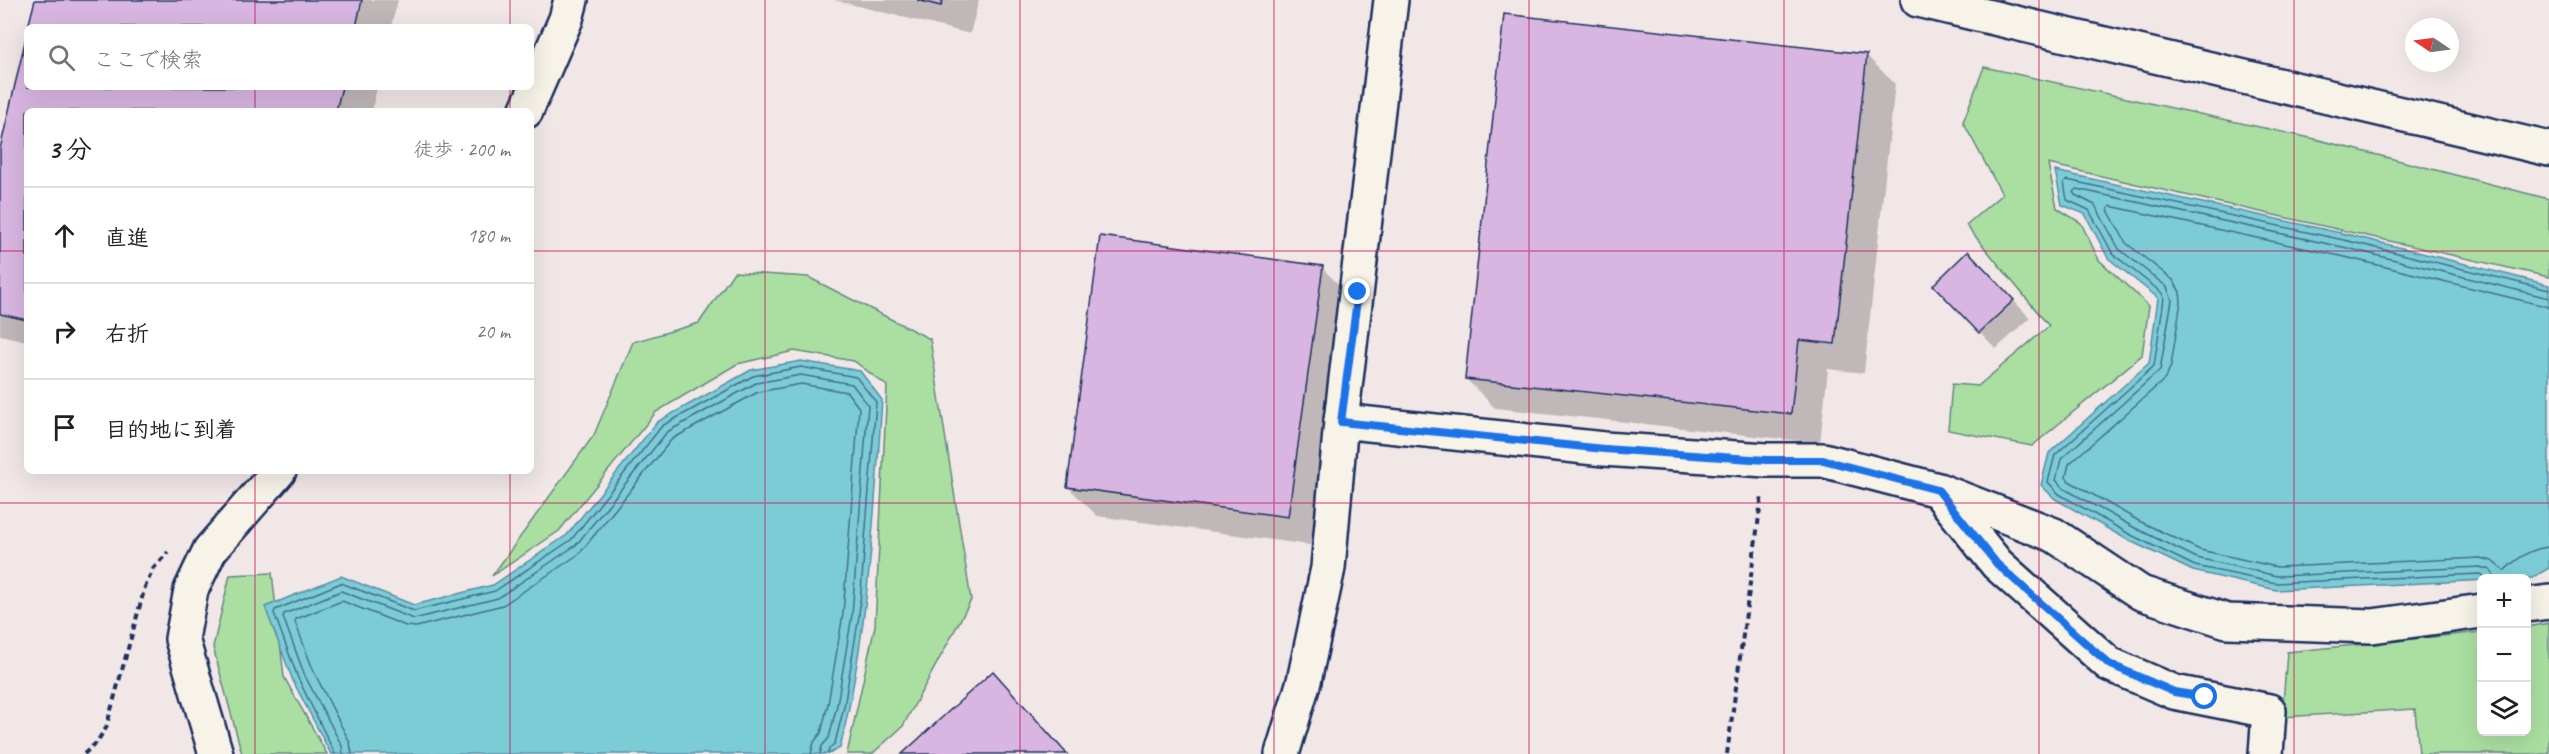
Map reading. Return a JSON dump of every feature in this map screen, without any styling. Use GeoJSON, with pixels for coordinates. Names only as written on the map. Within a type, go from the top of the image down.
{"type":"FeatureCollection","features":[{"type":"Feature","properties":{"kind":"street"},"geometry":{"type":"LineString","coordinates":[[527,108],[566,19],[571,0]]}},
{"type":"Feature","properties":{"kind":"street"},"geometry":{"type":"LineString","coordinates":[[1282,754],[1304,681],[1328,568],[1341,422],[1391,0]]}},
{"type":"Feature","properties":{"kind":"street"},"geometry":{"type":"LineString","coordinates":[[1918,0],[2549,149]]}},
{"type":"Feature","properties":{"kind":"street"},"geometry":{"type":"LineString","coordinates":[[1341,422],[1604,449],[1766,460],[1823,460],[1938,490],[2054,535],[2141,593],[2227,621],[2372,626],[2477,612]]}},
{"type":"Feature","properties":{"kind":"street"},"geometry":{"type":"LineString","coordinates":[[216,754],[182,639],[191,590],[210,550],[276,474]]}},
{"type":"Feature","properties":{"kind":"street"},"geometry":{"type":"LineString","coordinates":[[1938,490],[1997,564],[2109,664],[2174,692],[2269,711],[2266,754]]}},
{"type":"Feature","properties":{"kind":"street"},"geometry":{"type":"LineString","coordinates":[[2531,604],[2549,602]]}},
{"type":"Feature","properties":{"kind":"path"},"geometry":{"type":"LineString","coordinates":[[1727,754],[1766,460]]}},
{"type":"Feature","properties":{"kind":"path"},"geometry":{"type":"LineString","coordinates":[[84,754],[96,743],[106,728],[153,569],[167,553],[193,539],[210,550]]}},
{"type":"Feature","properties":{"kind":"green space"},"geometry":{"type":"Polygon","coordinates":[[[1984,67],[2315,139],[2549,199],[2549,277],[2048,164],[2057,208],[2081,223],[2099,260],[2149,306],[2142,355],[2032,446],[1948,430],[1952,384],[1978,386],[2049,326],[1966,225],[2002,194],[1963,122],[1984,67]]]}},
{"type":"Feature","properties":{"kind":"green space"},"geometry":{"type":"Polygon","coordinates":[[[734,272],[808,277],[930,339],[971,600],[903,726],[872,754],[847,754],[875,626],[887,386],[854,361],[794,351],[737,364],[656,412],[559,531],[492,576],[594,435],[633,342],[699,323],[734,272]]]}},
{"type":"Feature","properties":{"kind":"green space"},"geometry":{"type":"Polygon","coordinates":[[[272,573],[284,677],[327,754],[242,754],[213,647],[230,575],[272,573]]]}},
{"type":"Feature","properties":{"kind":"green space"},"geometry":{"type":"Polygon","coordinates":[[[2549,623],[2549,754],[2419,754],[2415,709],[2282,717],[2287,652],[2477,632],[2477,736],[2531,736],[2531,626],[2549,623]]]}},
{"type":"Feature","properties":{"kind":"water"},"geometry":{"type":"Polygon","coordinates":[[[2055,171],[2350,235],[2549,285],[2549,568],[2532,578],[2531,574],[2477,574],[2477,581],[2276,590],[2193,571],[2128,540],[2055,499],[2041,485],[2049,453],[2149,363],[2158,298],[2108,258],[2085,214],[2062,205],[2055,171]]]}},
{"type":"Feature","properties":{"kind":"water"},"geometry":{"type":"Polygon","coordinates":[[[801,361],[860,371],[882,400],[873,531],[863,619],[850,705],[840,748],[829,754],[331,754],[293,681],[265,607],[341,576],[414,605],[493,585],[567,535],[657,422],[751,370],[801,361]]]}},
{"type":"Feature","properties":{"kind":"building"},"geometry":{"type":"Polygon","coordinates":[[[35,0],[362,0],[357,24],[29,24],[35,0]]]}},
{"type":"Feature","properties":{"kind":"building"},"geometry":{"type":"Polygon","coordinates":[[[917,0],[943,0],[941,6],[917,0]]]}},
{"type":"Feature","properties":{"kind":"building"},"geometry":{"type":"Polygon","coordinates":[[[1504,14],[1867,54],[1835,344],[1799,340],[1791,414],[1465,379],[1504,14]]]}},
{"type":"Feature","properties":{"kind":"building"},"geometry":{"type":"Polygon","coordinates":[[[24,46],[24,90],[341,90],[337,108],[24,108],[24,319],[0,314],[0,149],[24,46]]]}},
{"type":"Feature","properties":{"kind":"building"},"geometry":{"type":"Polygon","coordinates":[[[1100,236],[1323,266],[1288,517],[1067,487],[1100,236]]]}},
{"type":"Feature","properties":{"kind":"building"},"geometry":{"type":"Polygon","coordinates":[[[1968,251],[2014,300],[1979,333],[1933,285],[1968,251]]]}},
{"type":"Feature","properties":{"kind":"building"},"geometry":{"type":"Polygon","coordinates":[[[993,671],[1067,754],[902,754],[993,671]]]}},
{"type":"Feature","properties":{"kind":"route"},"geometry":{"type":"LineString","coordinates":[[1358,292],[1341,422],[1604,449],[1766,460],[1823,460],[1938,490],[1997,564],[2109,664],[2174,692],[2205,697]]}}]}
